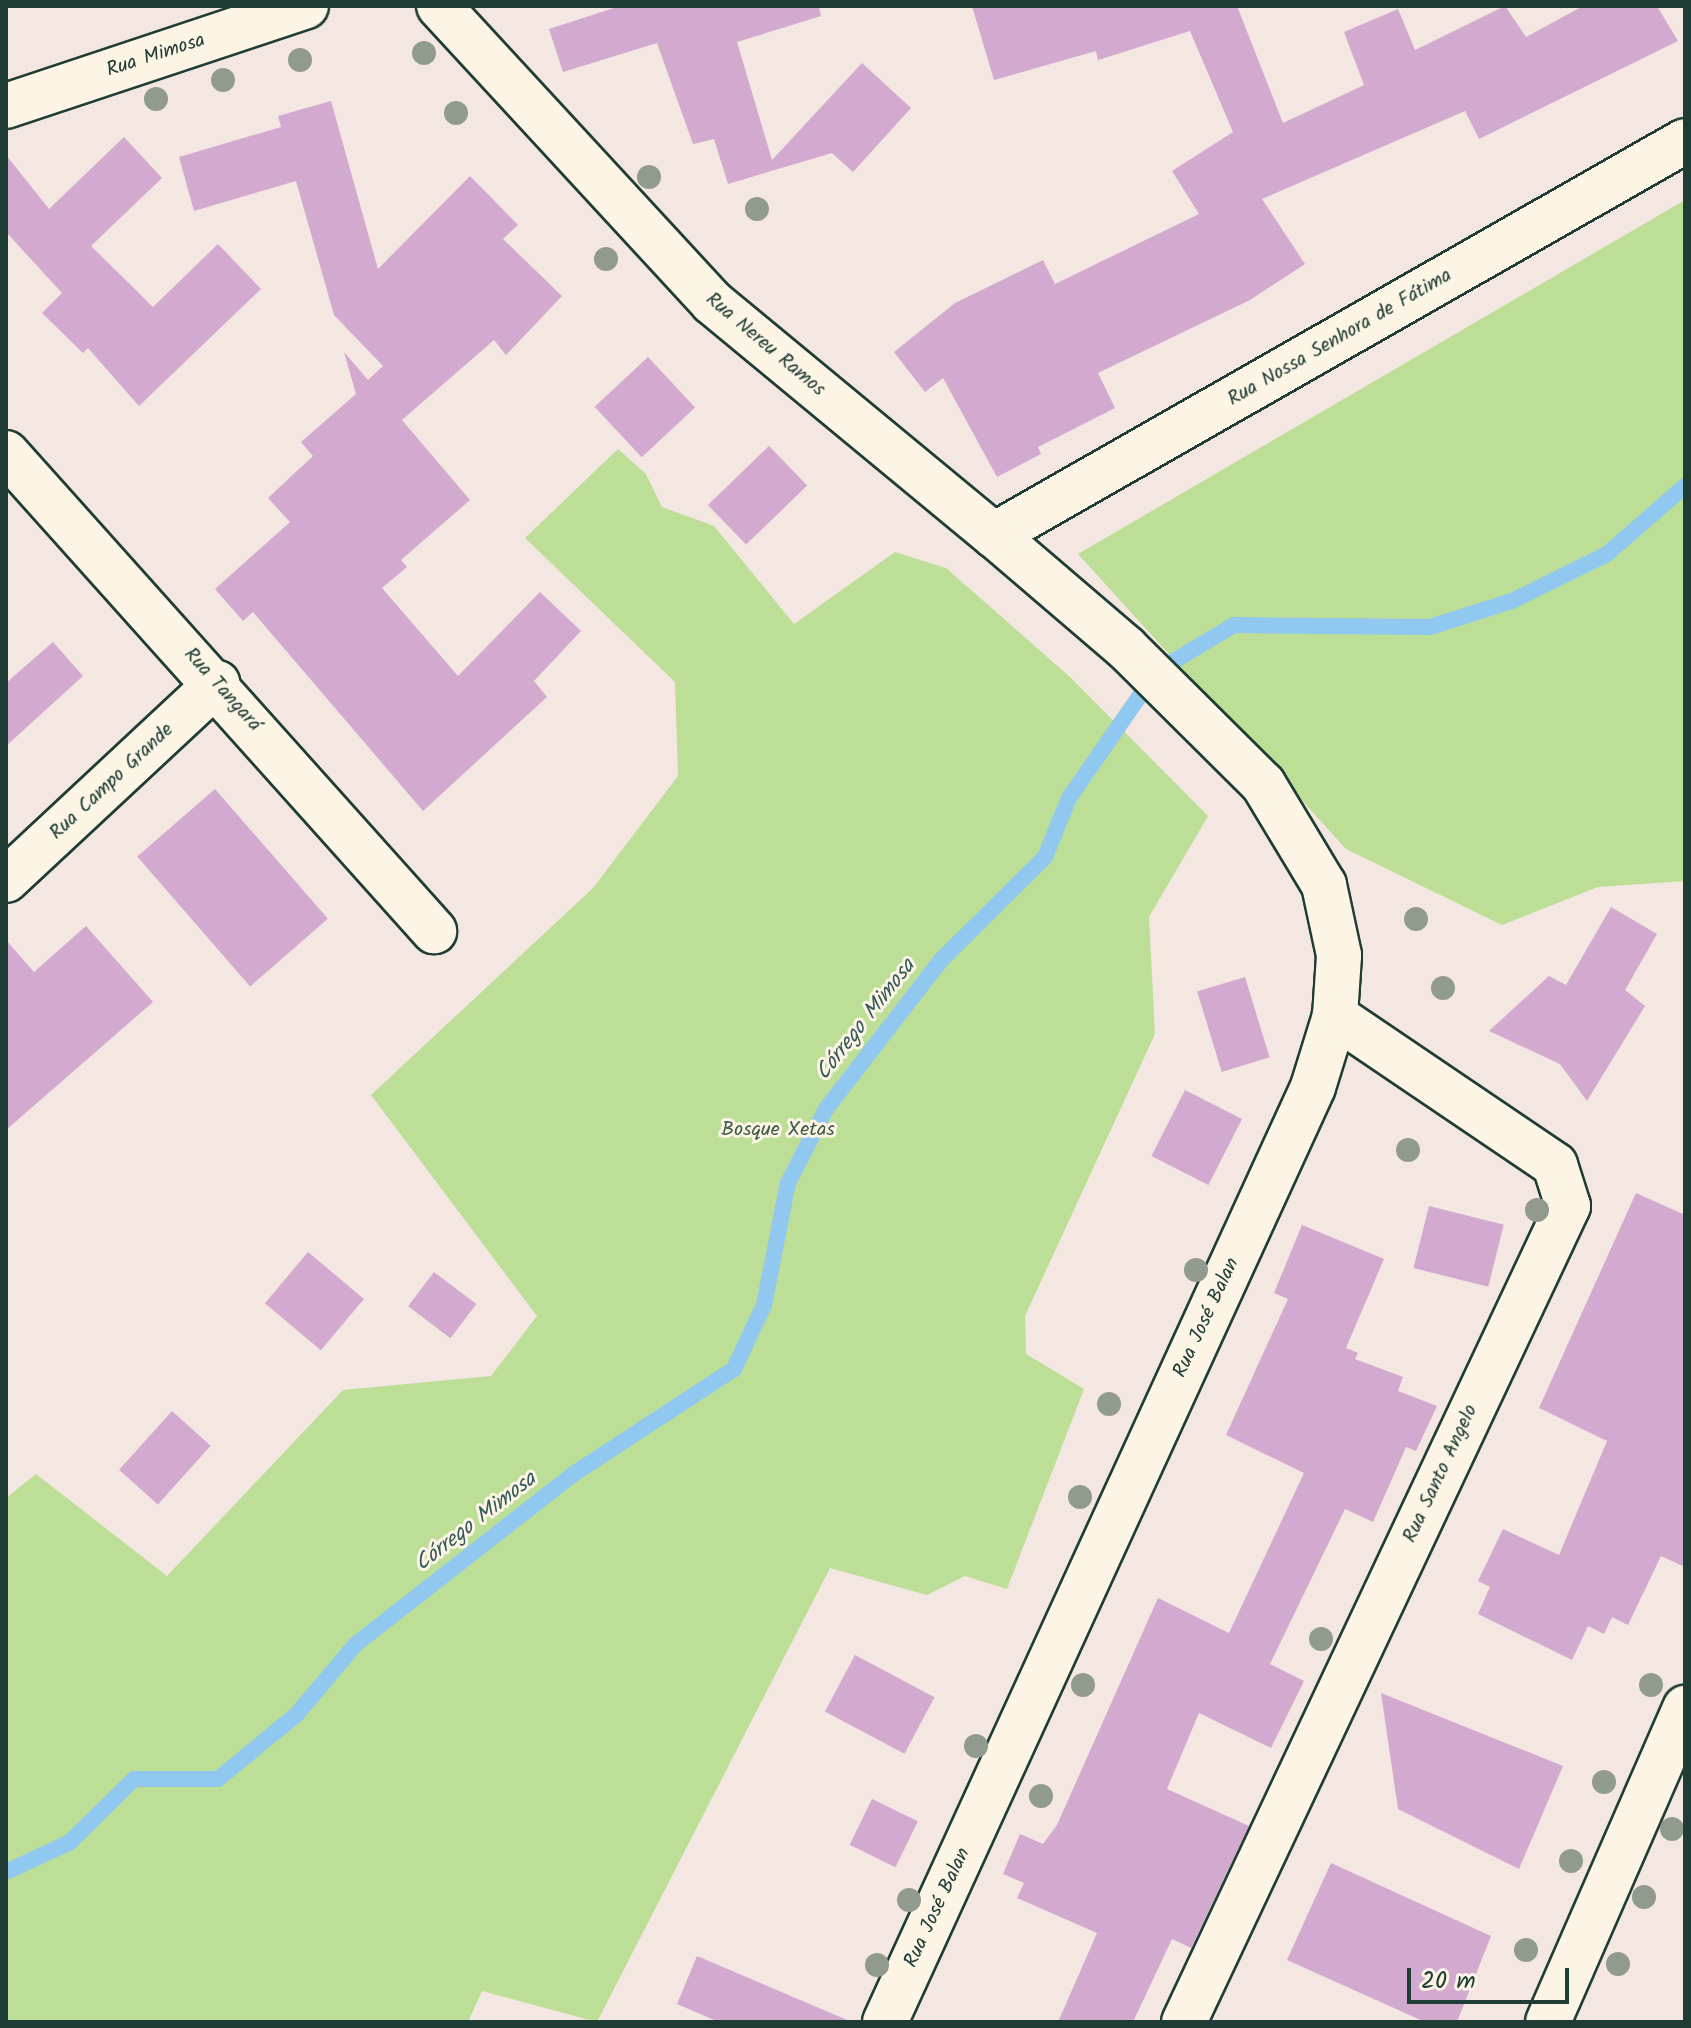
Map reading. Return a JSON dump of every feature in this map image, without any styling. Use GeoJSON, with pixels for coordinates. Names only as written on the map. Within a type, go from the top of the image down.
{"type":"FeatureCollection","features":[{"type":"Feature","properties":{"kind":"street","name":"Rua Mimosa"},"geometry":{"type":"LineString","coordinates":[[6,106],[306,6]]}},
{"type":"Feature","properties":{"kind":"street","name":"Rua Nereu Ramos"},"geometry":{"type":"LineString","coordinates":[[439,6],[712,302],[1126,648]]}},
{"type":"Feature","properties":{"kind":"street","name":"Rua Nossa Senhora de Fátima"},"geometry":{"type":"LineString","coordinates":[[994,535],[1685,141]]}},
{"type":"Feature","properties":{"kind":"street","name":"Rua Tangará"},"geometry":{"type":"LineString","coordinates":[[6,453],[217,683],[434,931]]}},
{"type":"Feature","properties":{"kind":"street","name":"Rua José Balan"},"geometry":{"type":"LineString","coordinates":[[885,2022],[1313,1087],[1335,1016],[1339,955],[1324,885],[1263,784],[1126,648]]}},
{"type":"Feature","properties":{"kind":"street","name":"Rua Campo Grande"},"geometry":{"type":"LineString","coordinates":[[6,880],[217,683]]}},
{"type":"Feature","properties":{"kind":"street","name":"Rua Santo Angelo"},"geometry":{"type":"LineString","coordinates":[[1184,2022],[1568,1206],[1555,1165],[1335,1016]]}},
{"type":"Feature","properties":{"kind":"street"},"geometry":{"type":"LineString","coordinates":[[1548,2022],[1676,1751],[1685,1708]]}},
{"type":"Feature","properties":{"kind":"green space"},"geometry":{"type":"Polygon","coordinates":[[[1685,200],[1685,881],[1598,887],[1502,925],[1346,849],[1078,554],[1685,200]]]}},
{"type":"Feature","properties":{"kind":"green space","name":"Bosque Xetas"},"geometry":{"type":"Polygon","coordinates":[[[618,449],[646,474],[662,507],[714,526],[794,624],[895,552],[946,568],[1070,677],[1208,816],[1149,917],[1155,1034],[1025,1316],[1026,1354],[1084,1389],[1007,1589],[965,1576],[927,1595],[830,1568],[597,2022],[482,1991],[468,2022],[6,2022],[6,1498],[36,1474],[167,1576],[343,1390],[491,1376],[537,1316],[371,1095],[593,888],[678,776],[675,682],[525,538],[618,449]]]}},
{"type":"Feature","properties":{"kind":"building"},"geometry":{"type":"Polygon","coordinates":[[[620,6],[819,6],[821,16],[737,42],[772,160],[862,63],[911,108],[853,172],[832,153],[728,184],[714,139],[693,144],[657,43],[563,72],[549,29],[620,6]]]}},
{"type":"Feature","properties":{"kind":"building"},"geometry":{"type":"Polygon","coordinates":[[[972,6],[1237,6],[1283,123],[1364,85],[1344,32],[1398,9],[1415,50],[1505,6],[1526,37],[1583,6],[1657,6],[1678,41],[1479,139],[1465,111],[1262,199],[1305,264],[1250,300],[1098,373],[1115,408],[1038,447],[1041,454],[997,477],[943,378],[925,392],[894,352],[955,303],[1043,260],[1055,284],[1199,214],[1172,171],[1233,132],[1190,31],[1098,60],[1096,51],[994,80],[972,6]]]}},
{"type":"Feature","properties":{"kind":"building"},"geometry":{"type":"Polygon","coordinates":[[[331,101],[378,269],[470,176],[518,225],[503,239],[562,296],[506,355],[494,340],[402,420],[470,500],[401,560],[407,567],[382,588],[458,676],[540,592],[581,631],[534,681],[547,697],[423,811],[253,612],[243,621],[215,589],[290,522],[268,498],[313,456],[301,442],[356,394],[344,352],[368,380],[383,366],[334,315],[296,181],[194,211],[179,157],[281,127],[278,116],[331,101]]]}},
{"type":"Feature","properties":{"kind":"building"},"geometry":{"type":"Polygon","coordinates":[[[124,137],[162,178],[91,246],[153,307],[218,244],[261,289],[139,406],[88,348],[83,353],[42,313],[62,293],[6,232],[6,155],[49,209],[124,137]]]}},
{"type":"Feature","properties":{"kind":"building"},"geometry":{"type":"Polygon","coordinates":[[[648,357],[695,407],[642,457],[595,407],[648,357]]]}},
{"type":"Feature","properties":{"kind":"building"},"geometry":{"type":"Polygon","coordinates":[[[769,446],[807,486],[746,545],[708,505],[769,446]]]}},
{"type":"Feature","properties":{"kind":"building"},"geometry":{"type":"Polygon","coordinates":[[[53,642],[83,676],[6,746],[6,683],[53,642]]]}},
{"type":"Feature","properties":{"kind":"building"},"geometry":{"type":"Polygon","coordinates":[[[215,789],[328,919],[250,986],[137,857],[215,789]]]}},
{"type":"Feature","properties":{"kind":"building"},"geometry":{"type":"Polygon","coordinates":[[[1611,907],[1657,934],[1625,990],[1645,1006],[1587,1101],[1560,1064],[1489,1031],[1549,976],[1566,985],[1611,907]]]}},
{"type":"Feature","properties":{"kind":"building"},"geometry":{"type":"Polygon","coordinates":[[[86,926],[153,1002],[6,1130],[6,940],[34,972],[86,926]]]}},
{"type":"Feature","properties":{"kind":"building"},"geometry":{"type":"Polygon","coordinates":[[[1245,977],[1270,1057],[1222,1072],[1197,992],[1245,977]]]}},
{"type":"Feature","properties":{"kind":"building"},"geometry":{"type":"Polygon","coordinates":[[[1185,1090],[1242,1119],[1208,1185],[1151,1156],[1185,1090]]]}},
{"type":"Feature","properties":{"kind":"building"},"geometry":{"type":"Polygon","coordinates":[[[1636,1193],[1685,1215],[1685,1567],[1661,1556],[1628,1625],[1612,1617],[1604,1634],[1588,1626],[1572,1660],[1478,1614],[1490,1587],[1478,1581],[1503,1529],[1559,1555],[1607,1441],[1539,1408],[1636,1193]]]}},
{"type":"Feature","properties":{"kind":"building"},"geometry":{"type":"Polygon","coordinates":[[[1429,1206],[1504,1225],[1488,1287],[1414,1268],[1429,1206]]]}},
{"type":"Feature","properties":{"kind":"building"},"geometry":{"type":"Polygon","coordinates":[[[1302,1225],[1384,1259],[1346,1348],[1358,1353],[1355,1359],[1403,1377],[1398,1391],[1437,1406],[1416,1451],[1406,1447],[1373,1522],[1345,1509],[1270,1664],[1304,1681],[1271,1748],[1199,1713],[1167,1789],[1249,1826],[1191,1948],[1172,1939],[1133,2022],[1058,2022],[1097,1933],[1017,1898],[1024,1883],[1003,1874],[1020,1834],[1043,1844],[1057,1825],[1158,1598],[1229,1633],[1304,1473],[1226,1435],[1288,1299],[1274,1293],[1302,1225]]]}},
{"type":"Feature","properties":{"kind":"building"},"geometry":{"type":"Polygon","coordinates":[[[308,1252],[364,1299],[321,1350],[265,1303],[308,1252]]]}},
{"type":"Feature","properties":{"kind":"building"},"geometry":{"type":"Polygon","coordinates":[[[434,1272],[476,1304],[450,1338],[408,1306],[434,1272]]]}},
{"type":"Feature","properties":{"kind":"building"},"geometry":{"type":"Polygon","coordinates":[[[172,1411],[211,1446],[158,1505],[119,1470],[172,1411]]]}},
{"type":"Feature","properties":{"kind":"building"},"geometry":{"type":"Polygon","coordinates":[[[855,1655],[934,1697],[904,1754],[825,1712],[855,1655]]]}},
{"type":"Feature","properties":{"kind":"building"},"geometry":{"type":"Polygon","coordinates":[[[1381,1693],[1563,1766],[1519,1869],[1398,1809],[1381,1693]]]}},
{"type":"Feature","properties":{"kind":"building"},"geometry":{"type":"Polygon","coordinates":[[[872,1799],[918,1821],[895,1867],[850,1845],[872,1799]]]}},
{"type":"Feature","properties":{"kind":"building"},"geometry":{"type":"Polygon","coordinates":[[[1331,1863],[1491,1936],[1457,2022],[1425,2022],[1287,1960],[1331,1863]]]}},
{"type":"Feature","properties":{"kind":"building"},"geometry":{"type":"Polygon","coordinates":[[[697,1956],[852,2022],[719,2022],[677,2004],[697,1956]]]}},
{"type":"Feature","properties":{"kind":"waterway","name":"Córrego Mimosa"},"geometry":{"type":"LineString","coordinates":[[6,1872],[70,1842],[134,1779],[218,1779],[297,1714],[356,1644],[572,1475],[734,1369],[764,1305],[788,1183],[826,1109],[941,960],[1045,857],[1069,798],[1157,671],[1234,625],[1430,627],[1512,601],[1607,554],[1685,486]]}}]}
